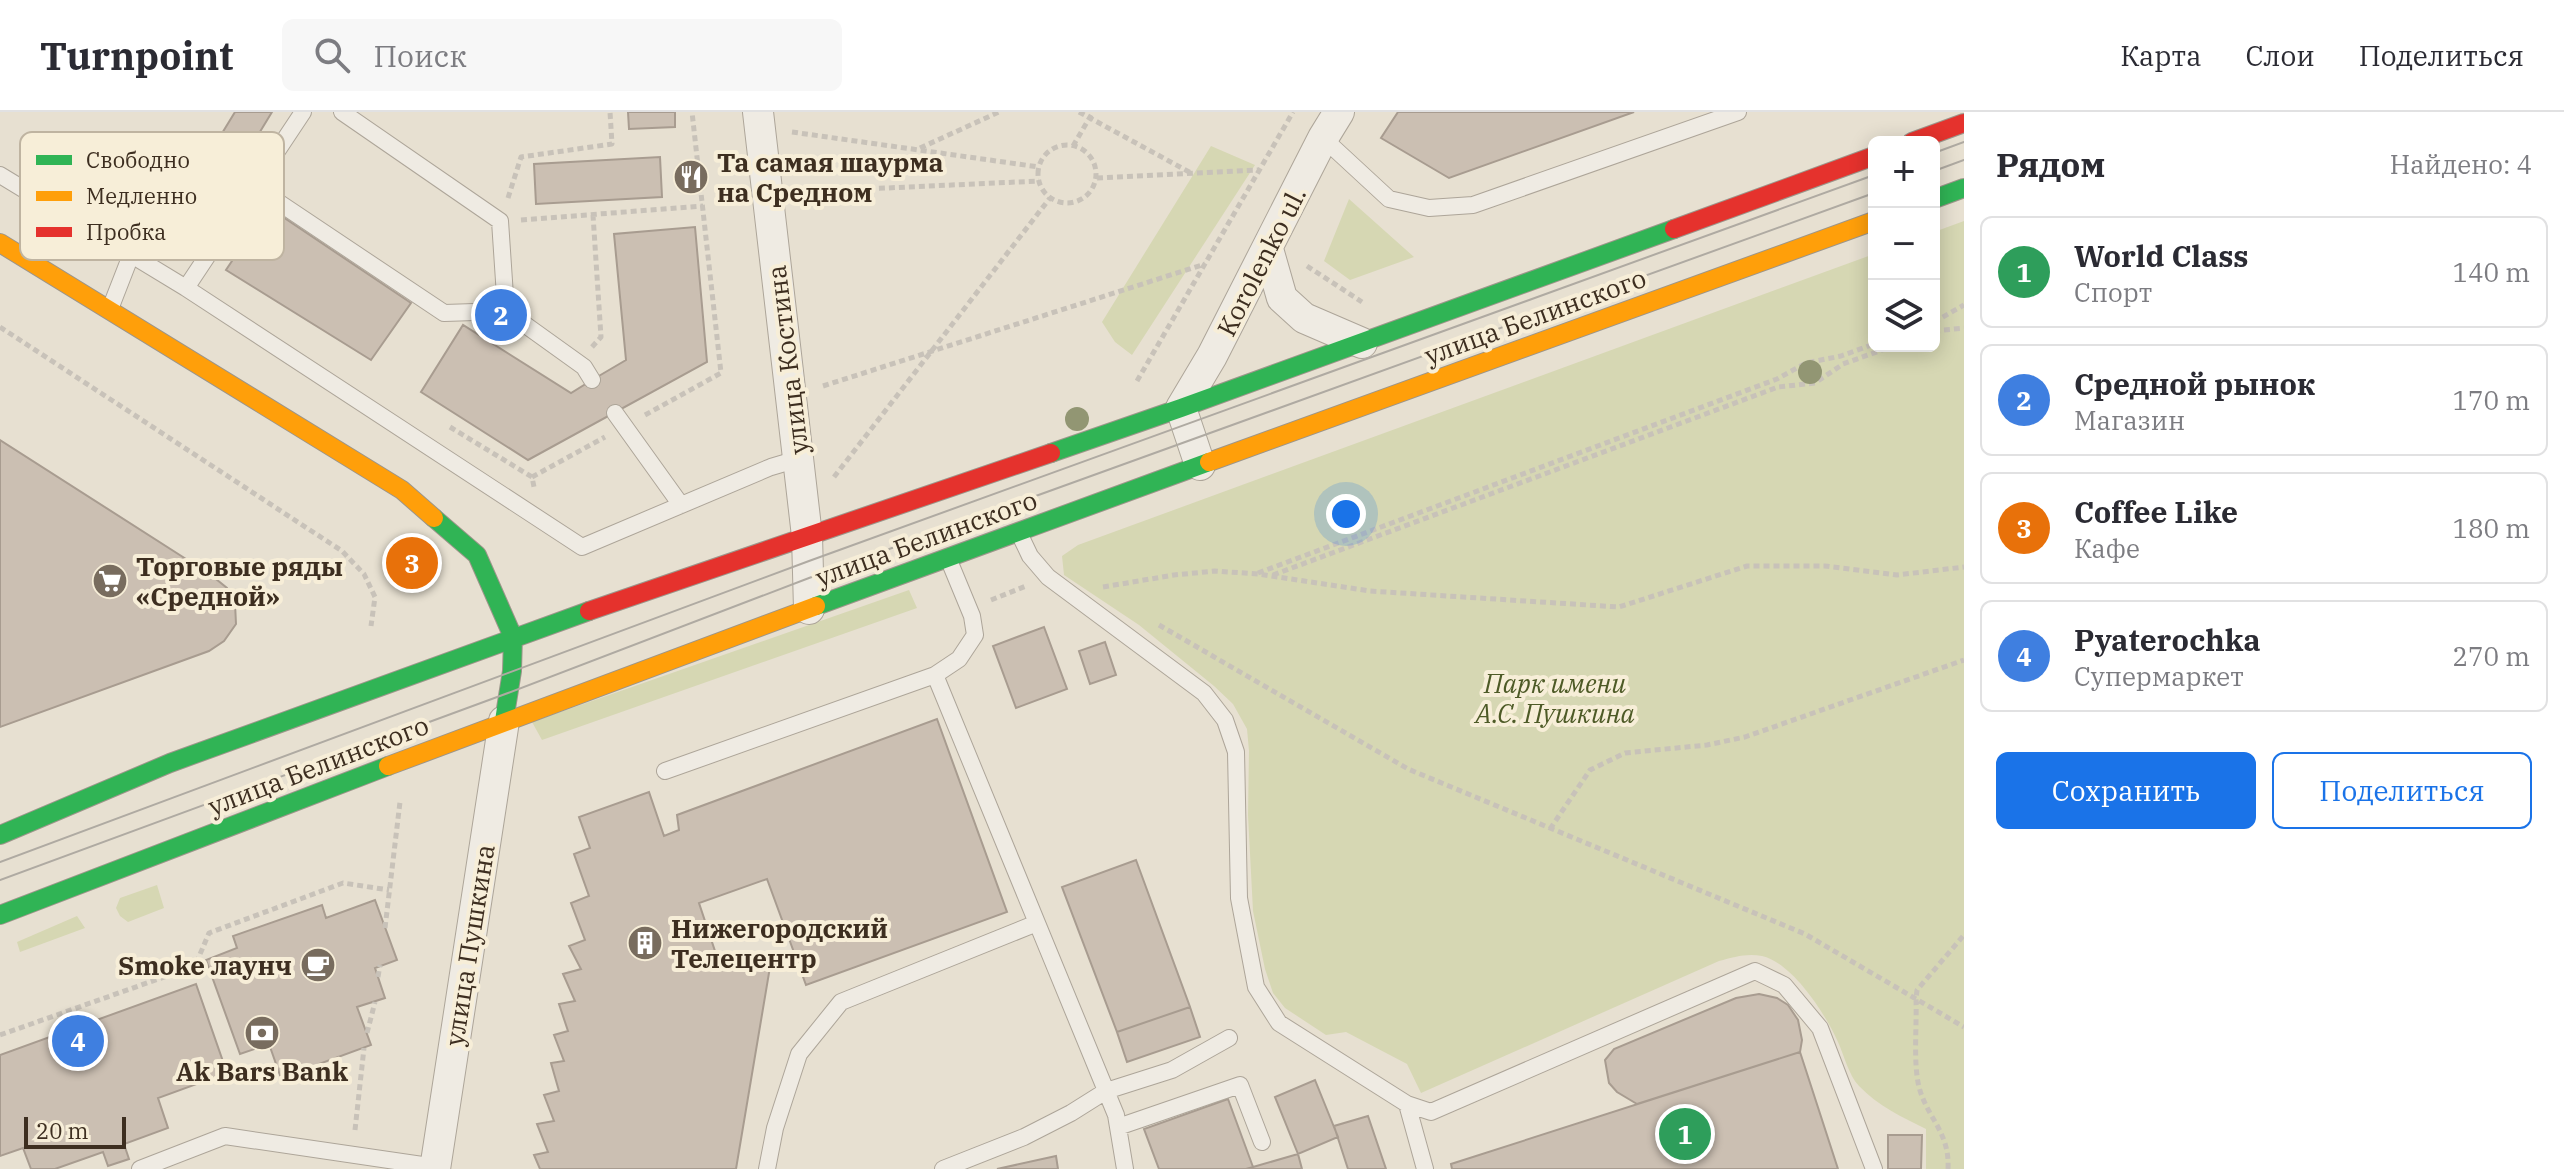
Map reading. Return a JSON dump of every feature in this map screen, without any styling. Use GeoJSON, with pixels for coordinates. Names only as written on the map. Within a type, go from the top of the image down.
{"type":"FeatureCollection","features":[{"type":"Feature","properties":{"kind":"main road"},"geometry":{"type":"LineString","coordinates":[[1928,136],[1964,123]]}},
{"type":"Feature","properties":{"kind":"main road","name":"улица Белинского"},"geometry":{"type":"LineString","coordinates":[[0,835],[170,763],[513,637],[1181,408],[1868,158]]}},
{"type":"Feature","properties":{"kind":"main road"},"geometry":{"type":"LineString","coordinates":[[1940,197],[1964,188]]}},
{"type":"Feature","properties":{"kind":"main road","name":"улица Белинского"},"geometry":{"type":"LineString","coordinates":[[0,915],[504,721],[1868,223]]}},
{"type":"Feature","properties":{"kind":"main road"},"geometry":{"type":"LineString","coordinates":[[0,243],[20,255]]}},
{"type":"Feature","properties":{"kind":"main road"},"geometry":{"type":"LineString","coordinates":[[28,260],[402,490],[477,555],[513,637],[512,671],[504,721]]}},
{"type":"Feature","properties":{"kind":"street","name":"улица Костина"},"geometry":{"type":"LineString","coordinates":[[758,112],[807,536],[809,609]]}},
{"type":"Feature","properties":{"kind":"street","name":"Korolenko ul."},"geometry":{"type":"LineString","coordinates":[[1181,408],[1212,356],[1339,112]]}},
{"type":"Feature","properties":{"kind":"street"},"geometry":{"type":"LineString","coordinates":[[1268,249],[1282,298],[1304,318],[1362,343]]}},
{"type":"Feature","properties":{"kind":"street"},"geometry":{"type":"LineString","coordinates":[[1181,408],[1200,465]]}},
{"type":"Feature","properties":{"kind":"street","name":"улица Пушкина"},"geometry":{"type":"LineString","coordinates":[[435,1168],[504,721]]}},
{"type":"Feature","properties":{"kind":"lane"},"geometry":{"type":"LineString","coordinates":[[284,141],[303,112]]}},
{"type":"Feature","properties":{"kind":"lane"},"geometry":{"type":"LineString","coordinates":[[342,112],[500,221],[506,311]]}},
{"type":"Feature","properties":{"kind":"lane"},"geometry":{"type":"LineString","coordinates":[[1323,138],[1389,199],[1429,208],[1473,205],[1738,112]]}},
{"type":"Feature","properties":{"kind":"lane"},"geometry":{"type":"LineString","coordinates":[[0,175],[20,187]]}},
{"type":"Feature","properties":{"kind":"lane"},"geometry":{"type":"LineString","coordinates":[[284,206],[444,313],[506,311],[584,367],[592,380]]}},
{"type":"Feature","properties":{"kind":"lane"},"geometry":{"type":"LineString","coordinates":[[109,310],[129,260]]}},
{"type":"Feature","properties":{"kind":"lane"},"geometry":{"type":"LineString","coordinates":[[139,260],[582,547],[771,467],[798,459]]}},
{"type":"Feature","properties":{"kind":"lane"},"geometry":{"type":"LineString","coordinates":[[186,288],[205,260]]}},
{"type":"Feature","properties":{"kind":"lane"},"geometry":{"type":"LineString","coordinates":[[620,419],[681,505]]}},
{"type":"Feature","properties":{"kind":"lane"},"geometry":{"type":"LineString","coordinates":[[1018,531],[1030,556],[1048,577],[1204,693],[1225,720],[1236,752],[1239,898],[1256,987],[1279,1023],[1407,1104],[1431,1112],[1755,971],[1784,985],[1820,1028],[1874,1169]]}},
{"type":"Feature","properties":{"kind":"lane"},"geometry":{"type":"LineString","coordinates":[[665,771],[935,675],[959,659],[975,635],[969,609],[948,557]]}},
{"type":"Feature","properties":{"kind":"lane"},"geometry":{"type":"LineString","coordinates":[[935,675],[1106,1091],[1118,1127],[1125,1169]]}},
{"type":"Feature","properties":{"kind":"lane"},"geometry":{"type":"LineString","coordinates":[[767,1169],[775,1128],[799,1054],[841,1002],[1037,923]]}},
{"type":"Feature","properties":{"kind":"lane"},"geometry":{"type":"LineString","coordinates":[[943,1169],[1024,1137],[1106,1091],[1172,1070],[1229,1038]]}},
{"type":"Feature","properties":{"kind":"lane"},"geometry":{"type":"LineString","coordinates":[[1118,1127],[1240,1085],[1262,1142]]}},
{"type":"Feature","properties":{"kind":"lane"},"geometry":{"type":"LineString","coordinates":[[1407,1104],[1425,1169]]}},
{"type":"Feature","properties":{"kind":"lane"},"geometry":{"type":"LineString","coordinates":[[140,1169],[225,1136],[435,1168]]}},
{"type":"Feature","properties":{"kind":"path"},"geometry":{"type":"LineString","coordinates":[[610,112],[612,144],[521,157],[500,221],[703,206]]}},
{"type":"Feature","properties":{"kind":"path"},"geometry":{"type":"LineString","coordinates":[[532,477],[620,419],[721,373],[692,112]]}},
{"type":"Feature","properties":{"kind":"path"},"geometry":{"type":"LineString","coordinates":[[917,150],[999,112]]}},
{"type":"Feature","properties":{"kind":"path"},"geometry":{"type":"LineString","coordinates":[[1079,112],[1091,115],[1192,173]]}},
{"type":"Feature","properties":{"kind":"path"},"geometry":{"type":"LineString","coordinates":[[1132,390],[1293,112]]}},
{"type":"Feature","properties":{"kind":"path"},"geometry":{"type":"LineString","coordinates":[[1073,146],[1091,115]]}},
{"type":"Feature","properties":{"kind":"path"},"geometry":{"type":"LineString","coordinates":[[791,122],[794,147]]}},
{"type":"Feature","properties":{"kind":"path"},"geometry":{"type":"LineString","coordinates":[[792,132],[1039,167]]}},
{"type":"Feature","properties":{"kind":"path"},"geometry":{"type":"LineString","coordinates":[[1073,146],[1086,152],[1095,164],[1097,178],[1088,196],[1070,204],[1050,198],[1043,191],[1039,167],[1047,154],[1059,147],[1073,146]]}},
{"type":"Feature","properties":{"kind":"path"},"geometry":{"type":"LineString","coordinates":[[1097,178],[1259,170]]}},
{"type":"Feature","properties":{"kind":"path"},"geometry":{"type":"LineString","coordinates":[[801,206],[799,192],[1039,181]]}},
{"type":"Feature","properties":{"kind":"path"},"geometry":{"type":"LineString","coordinates":[[834,477],[1050,198]]}},
{"type":"Feature","properties":{"kind":"path"},"geometry":{"type":"LineString","coordinates":[[577,362],[601,337],[593,215]]}},
{"type":"Feature","properties":{"kind":"path"},"geometry":{"type":"LineString","coordinates":[[821,371],[823,386],[1205,264]]}},
{"type":"Feature","properties":{"kind":"path"},"geometry":{"type":"LineString","coordinates":[[1940,319],[1964,305]]}},
{"type":"Feature","properties":{"kind":"path"},"geometry":{"type":"LineString","coordinates":[[0,327],[342,551],[364,574],[375,597],[371,626]]}},
{"type":"Feature","properties":{"kind":"path"},"geometry":{"type":"LineString","coordinates":[[1940,330],[1964,328]]}},
{"type":"Feature","properties":{"kind":"path"},"geometry":{"type":"LineString","coordinates":[[1258,574],[1777,379],[1806,363],[1841,356],[1868,346]]}},
{"type":"Feature","properties":{"kind":"path"},"geometry":{"type":"LineString","coordinates":[[1271,576],[1778,387],[1815,383],[1843,364],[1876,352]]}},
{"type":"Feature","properties":{"kind":"path"},"geometry":{"type":"LineString","coordinates":[[832,463],[834,477]]}},
{"type":"Feature","properties":{"kind":"path"},"geometry":{"type":"LineString","coordinates":[[834,477],[844,483]]}},
{"type":"Feature","properties":{"kind":"path"},"geometry":{"type":"LineString","coordinates":[[1110,596],[1096,588],[1202,573],[1258,574],[1370,591],[1619,607],[1747,566],[1825,566],[1897,575],[1964,567]]}},
{"type":"Feature","properties":{"kind":"path"},"geometry":{"type":"LineString","coordinates":[[1150,620],[1408,769],[1805,934],[1964,1027]]}},
{"type":"Feature","properties":{"kind":"path"},"geometry":{"type":"LineString","coordinates":[[1550,829],[1590,770],[1625,753],[1707,745],[1745,737],[1964,660]]}},
{"type":"Feature","properties":{"kind":"path"},"geometry":{"type":"LineString","coordinates":[[385,928],[402,791]]}},
{"type":"Feature","properties":{"kind":"path"},"geometry":{"type":"LineString","coordinates":[[0,1035],[195,966],[209,933],[343,883],[389,890]]}},
{"type":"Feature","properties":{"kind":"path"},"geometry":{"type":"LineString","coordinates":[[1948,1169],[1942,1131],[1923,1100],[1918,1083],[1916,999],[1917,990],[1964,935]]}},
{"type":"Feature","properties":{"kind":"path"},"geometry":{"type":"LineString","coordinates":[[378,977],[380,965]]}},
{"type":"Feature","properties":{"kind":"path"},"geometry":{"type":"LineString","coordinates":[[367,1033],[375,1002]]}},
{"type":"Feature","properties":{"kind":"path"},"geometry":{"type":"LineString","coordinates":[[352,1154],[364,1048]]}},
{"type":"Feature","properties":{"kind":"green space"},"geometry":{"type":"Polygon","coordinates":[[[1211,146],[1255,165],[1132,355],[1115,342],[1102,322],[1211,146]]]}},
{"type":"Feature","properties":{"kind":"green space"},"geometry":{"type":"Polygon","coordinates":[[[1349,199],[1414,257],[1350,280],[1324,261],[1349,199]]]}},
{"type":"Feature","properties":{"kind":"green space","name":"Парк имени А.С. Пушкина"},"geometry":{"type":"Polygon","coordinates":[[[1964,221],[1964,1169],[1926,1169],[1926,1129],[1882,1105],[1855,1082],[1833,1031],[1817,1005],[1797,979],[1774,961],[1762,956],[1746,955],[1719,961],[1421,1093],[1407,1064],[1346,1032],[1326,1035],[1285,1008],[1273,993],[1265,969],[1253,911],[1247,729],[1233,704],[1214,686],[1139,625],[1064,575],[1062,556],[1078,545],[1868,256],[1868,352],[1940,352],[1940,230],[1964,221]]]}},
{"type":"Feature","properties":{"kind":"green space"},"geometry":{"type":"Polygon","coordinates":[[[909,590],[917,608],[542,740],[532,722],[909,590]]]}},
{"type":"Feature","properties":{"kind":"green space"},"geometry":{"type":"Polygon","coordinates":[[[157,885],[164,908],[128,922],[120,916],[116,908],[120,898],[157,885]]]}},
{"type":"Feature","properties":{"kind":"green space"},"geometry":{"type":"Polygon","coordinates":[[[77,916],[85,928],[20,952],[17,942],[77,916]]]}},
{"type":"Feature","properties":{"kind":"building"},"geometry":{"type":"Polygon","coordinates":[[[235,112],[272,112],[260,132],[223,132],[235,112]]]}},
{"type":"Feature","properties":{"kind":"building"},"geometry":{"type":"Polygon","coordinates":[[[628,112],[675,112],[675,127],[629,129],[628,112]]]}},
{"type":"Feature","properties":{"kind":"building"},"geometry":{"type":"Polygon","coordinates":[[[1398,112],[1634,112],[1449,178],[1381,138],[1398,112]]]}},
{"type":"Feature","properties":{"kind":"building"},"geometry":{"type":"Polygon","coordinates":[[[660,157],[662,197],[536,204],[534,164],[660,157]]]}},
{"type":"Feature","properties":{"kind":"building"},"geometry":{"type":"Polygon","coordinates":[[[284,218],[411,303],[371,360],[226,270],[233,260],[284,260],[284,218]]]}},
{"type":"Feature","properties":{"kind":"building"},"geometry":{"type":"Polygon","coordinates":[[[695,227],[707,362],[528,460],[421,392],[463,325],[571,393],[626,360],[614,234],[695,227]]]}},
{"type":"Feature","properties":{"kind":"building","name":"Торговые ряды «Средной»"},"geometry":{"type":"Polygon","coordinates":[[[0,440],[227,588],[235,603],[236,624],[224,641],[209,651],[0,727],[0,440]]]}},
{"type":"Feature","properties":{"kind":"building"},"geometry":{"type":"Polygon","coordinates":[[[1044,627],[1067,689],[1016,708],[993,646],[1044,627]]]}},
{"type":"Feature","properties":{"kind":"building"},"geometry":{"type":"Polygon","coordinates":[[[1105,642],[1116,675],[1090,684],[1079,651],[1105,642]]]}},
{"type":"Feature","properties":{"kind":"building","name":"Нижегородский Телецентр"},"geometry":{"type":"Polygon","coordinates":[[[937,719],[1007,912],[806,985],[767,879],[699,903],[719,963],[770,967],[736,1169],[540,1169],[534,1155],[548,1152],[537,1124],[554,1121],[544,1095],[559,1091],[551,1063],[564,1061],[554,1035],[568,1031],[559,1004],[575,1001],[563,974],[581,969],[569,946],[585,940],[571,903],[589,896],[574,854],[590,848],[579,817],[649,792],[664,836],[679,830],[677,815],[937,719]]]}},
{"type":"Feature","properties":{"kind":"building"},"geometry":{"type":"Polygon","coordinates":[[[1136,860],[1190,1007],[1117,1032],[1062,887],[1136,860]]]}},
{"type":"Feature","properties":{"kind":"building"},"geometry":{"type":"Polygon","coordinates":[[[375,900],[397,960],[375,968],[385,998],[357,1007],[371,1045],[281,1078],[269,1044],[240,1054],[206,960],[237,948],[233,936],[322,905],[326,918],[375,900]]]}},
{"type":"Feature","properties":{"kind":"building"},"geometry":{"type":"Polygon","coordinates":[[[196,984],[227,1073],[158,1098],[168,1128],[124,1144],[129,1159],[108,1166],[103,1152],[55,1169],[31,1169],[23,1148],[0,1156],[0,1055],[196,984]]]}},
{"type":"Feature","properties":{"kind":"building"},"geometry":{"type":"Polygon","coordinates":[[[1759,994],[1777,998],[1788,1005],[1798,1020],[1802,1040],[1800,1052],[1637,1104],[1609,1083],[1605,1060],[1614,1049],[1736,998],[1759,994]]]}},
{"type":"Feature","properties":{"kind":"building"},"geometry":{"type":"Polygon","coordinates":[[[1190,1007],[1200,1037],[1127,1062],[1117,1032],[1190,1007]]]}},
{"type":"Feature","properties":{"kind":"building"},"geometry":{"type":"Polygon","coordinates":[[[1800,1052],[1838,1169],[1452,1169],[1451,1164],[1800,1052]]]}},
{"type":"Feature","properties":{"kind":"building"},"geometry":{"type":"Polygon","coordinates":[[[1315,1080],[1338,1137],[1298,1154],[1275,1097],[1315,1080]]]}},
{"type":"Feature","properties":{"kind":"building"},"geometry":{"type":"Polygon","coordinates":[[[1228,1099],[1253,1167],[1159,1169],[1144,1129],[1228,1099]]]}},
{"type":"Feature","properties":{"kind":"building"},"geometry":{"type":"Polygon","coordinates":[[[1368,1116],[1386,1169],[1348,1169],[1334,1126],[1368,1116]]]}},
{"type":"Feature","properties":{"kind":"building"},"geometry":{"type":"Polygon","coordinates":[[[1888,1135],[1922,1135],[1921,1169],[1888,1169],[1888,1135]]]}},
{"type":"Feature","properties":{"kind":"building"},"geometry":{"type":"Polygon","coordinates":[[[1298,1154],[1302,1169],[1246,1169],[1253,1167],[1298,1154]]]}},
{"type":"Feature","properties":{"kind":"building"},"geometry":{"type":"Polygon","coordinates":[[[1056,1156],[1058,1169],[997,1169],[1056,1156]]]}},
{"type":"Feature","properties":{"kind":"tram line"},"geometry":{"type":"LineString","coordinates":[[1940,151],[1964,142]]}},
{"type":"Feature","properties":{"kind":"tram line"},"geometry":{"type":"LineString","coordinates":[[1940,169],[1964,160]]}},
{"type":"Feature","properties":{"kind":"tram line"},"geometry":{"type":"LineString","coordinates":[[0,862],[809,561],[1868,177]]}},
{"type":"Feature","properties":{"kind":"tram line"},"geometry":{"type":"LineString","coordinates":[[0,880],[508,693],[809,578],[1868,195]]}},
{"type":"Feature","properties":{"kind":"traffic: fast"},"geometry":{"type":"LineString","coordinates":[[1940,197],[1964,188]]}},
{"type":"Feature","properties":{"kind":"traffic: fast"},"geometry":{"type":"LineString","coordinates":[[1051,453],[1674,229]]}},
{"type":"Feature","properties":{"kind":"traffic: fast"},"geometry":{"type":"LineString","coordinates":[[816,606],[1209,462]]}},
{"type":"Feature","properties":{"kind":"traffic: fast"},"geometry":{"type":"LineString","coordinates":[[434,518],[477,555],[513,637],[512,671],[504,721]]}},
{"type":"Feature","properties":{"kind":"traffic: fast"},"geometry":{"type":"LineString","coordinates":[[0,835],[170,763],[589,611]]}},
{"type":"Feature","properties":{"kind":"traffic: fast"},"geometry":{"type":"LineString","coordinates":[[0,915],[388,766]]}},
{"type":"Feature","properties":{"kind":"traffic: slow"},"geometry":{"type":"LineString","coordinates":[[1209,462],[1868,223]]}},
{"type":"Feature","properties":{"kind":"traffic: slow"},"geometry":{"type":"LineString","coordinates":[[0,243],[20,255]]}},
{"type":"Feature","properties":{"kind":"traffic: slow"},"geometry":{"type":"LineString","coordinates":[[28,260],[402,490],[434,518]]}},
{"type":"Feature","properties":{"kind":"traffic: slow"},"geometry":{"type":"LineString","coordinates":[[388,766],[816,606]]}},
{"type":"Feature","properties":{"kind":"traffic: jam"},"geometry":{"type":"LineString","coordinates":[[1928,136],[1964,123]]}},
{"type":"Feature","properties":{"kind":"traffic: jam"},"geometry":{"type":"LineString","coordinates":[[1674,229],[1868,158]]}},
{"type":"Feature","properties":{"kind":"traffic: jam"},"geometry":{"type":"LineString","coordinates":[[589,611],[1051,453]]}},
{"type":"Feature","properties":{"kind":"place","name":"Та самая шаурма на Средном"},"geometry":{"type":"Point","coordinates":[691,177]}},
{"type":"Feature","properties":{"kind":"place","name":"Средной рынок"},"geometry":{"type":"Point","coordinates":[501,315]}},
{"type":"Feature","properties":{"kind":"place","name":"Coffee Like"},"geometry":{"type":"Point","coordinates":[412,563]}},
{"type":"Feature","properties":{"kind":"place","name":"Торговые ряды «Средной»"},"geometry":{"type":"Point","coordinates":[110,581]}},
{"type":"Feature","properties":{"kind":"place","name":"Нижегородский Телецентр"},"geometry":{"type":"Point","coordinates":[645,943]}},
{"type":"Feature","properties":{"kind":"place","name":"Smoke лаунч"},"geometry":{"type":"Point","coordinates":[318,965]}},
{"type":"Feature","properties":{"kind":"place","name":"Ak Bars Bank"},"geometry":{"type":"Point","coordinates":[262,1033]}},
{"type":"Feature","properties":{"kind":"place","name":"Pyaterochka"},"geometry":{"type":"Point","coordinates":[78,1041]}},
{"type":"Feature","properties":{"kind":"place","name":"World Class"},"geometry":{"type":"Point","coordinates":[1685,1134]}}]}
